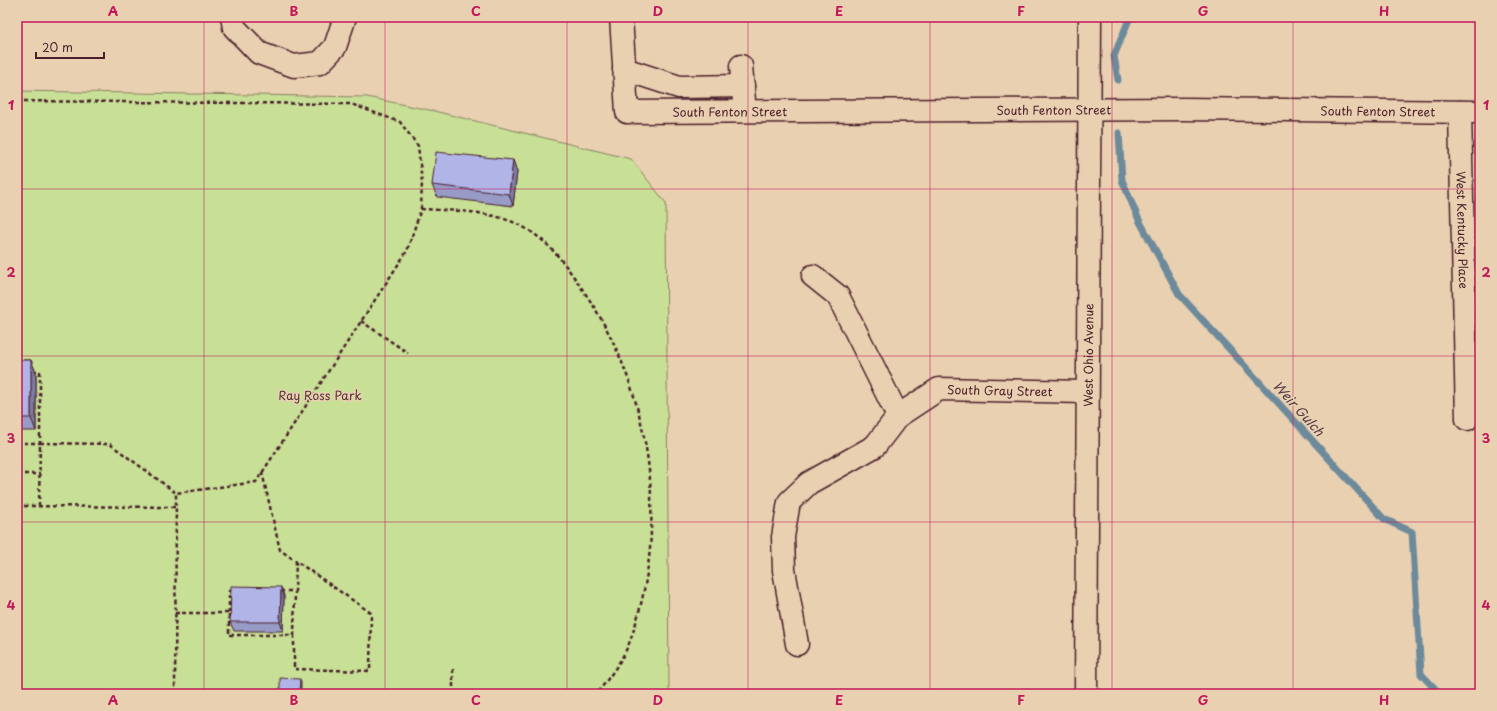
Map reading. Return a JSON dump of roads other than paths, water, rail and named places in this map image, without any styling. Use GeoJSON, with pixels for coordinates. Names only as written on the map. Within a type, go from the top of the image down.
{"type":"FeatureCollection","features":[{"type":"Feature","properties":{"kind":"street"},"geometry":{"type":"LineString","coordinates":[[232,17],[234,27],[259,53],[294,66],[320,63],[335,47],[345,17]]}},
{"type":"Feature","properties":{"kind":"street"},"geometry":{"type":"LineString","coordinates":[[621,17],[624,69],[679,86],[742,76],[745,112]]}},
{"type":"Feature","properties":{"kind":"street","name":"West Ohio Avenue"},"geometry":{"type":"LineString","coordinates":[[1086,694],[1086,392],[1090,17]]}},
{"type":"Feature","properties":{"kind":"street","name":"South Fenton Street"},"geometry":{"type":"LineString","coordinates":[[624,69],[627,112],[1089,111],[1191,109],[1470,112]]}},
{"type":"Feature","properties":{"kind":"street","name":"West Kentucky Place"},"geometry":{"type":"LineString","coordinates":[[1467,419],[1470,112]]}},
{"type":"Feature","properties":{"kind":"street"},"geometry":{"type":"LineString","coordinates":[[813,276],[838,296],[898,416]]}},
{"type":"Feature","properties":{"kind":"street","name":"South Gray Street"},"geometry":{"type":"LineString","coordinates":[[797,644],[784,570],[783,537],[789,502],[809,483],[875,446],[898,416],[939,389],[1086,392]]}},
{"type":"Feature","properties":{"kind":"waterway","name":"Weir Gulch"},"geometry":{"type":"LineString","coordinates":[[1118,80],[1114,56],[1130,17]]}},
{"type":"Feature","properties":{"kind":"waterway","name":"Weir Gulch"},"geometry":{"type":"LineString","coordinates":[[1119,133],[1122,180],[1139,220],[1179,294],[1384,519],[1412,532],[1421,674],[1440,694]]}},
{"type":"Feature","properties":{"kind":"park label","name":"Ray Ross Park"},"geometry":{"type":"Point","coordinates":[320,395]}}]}
